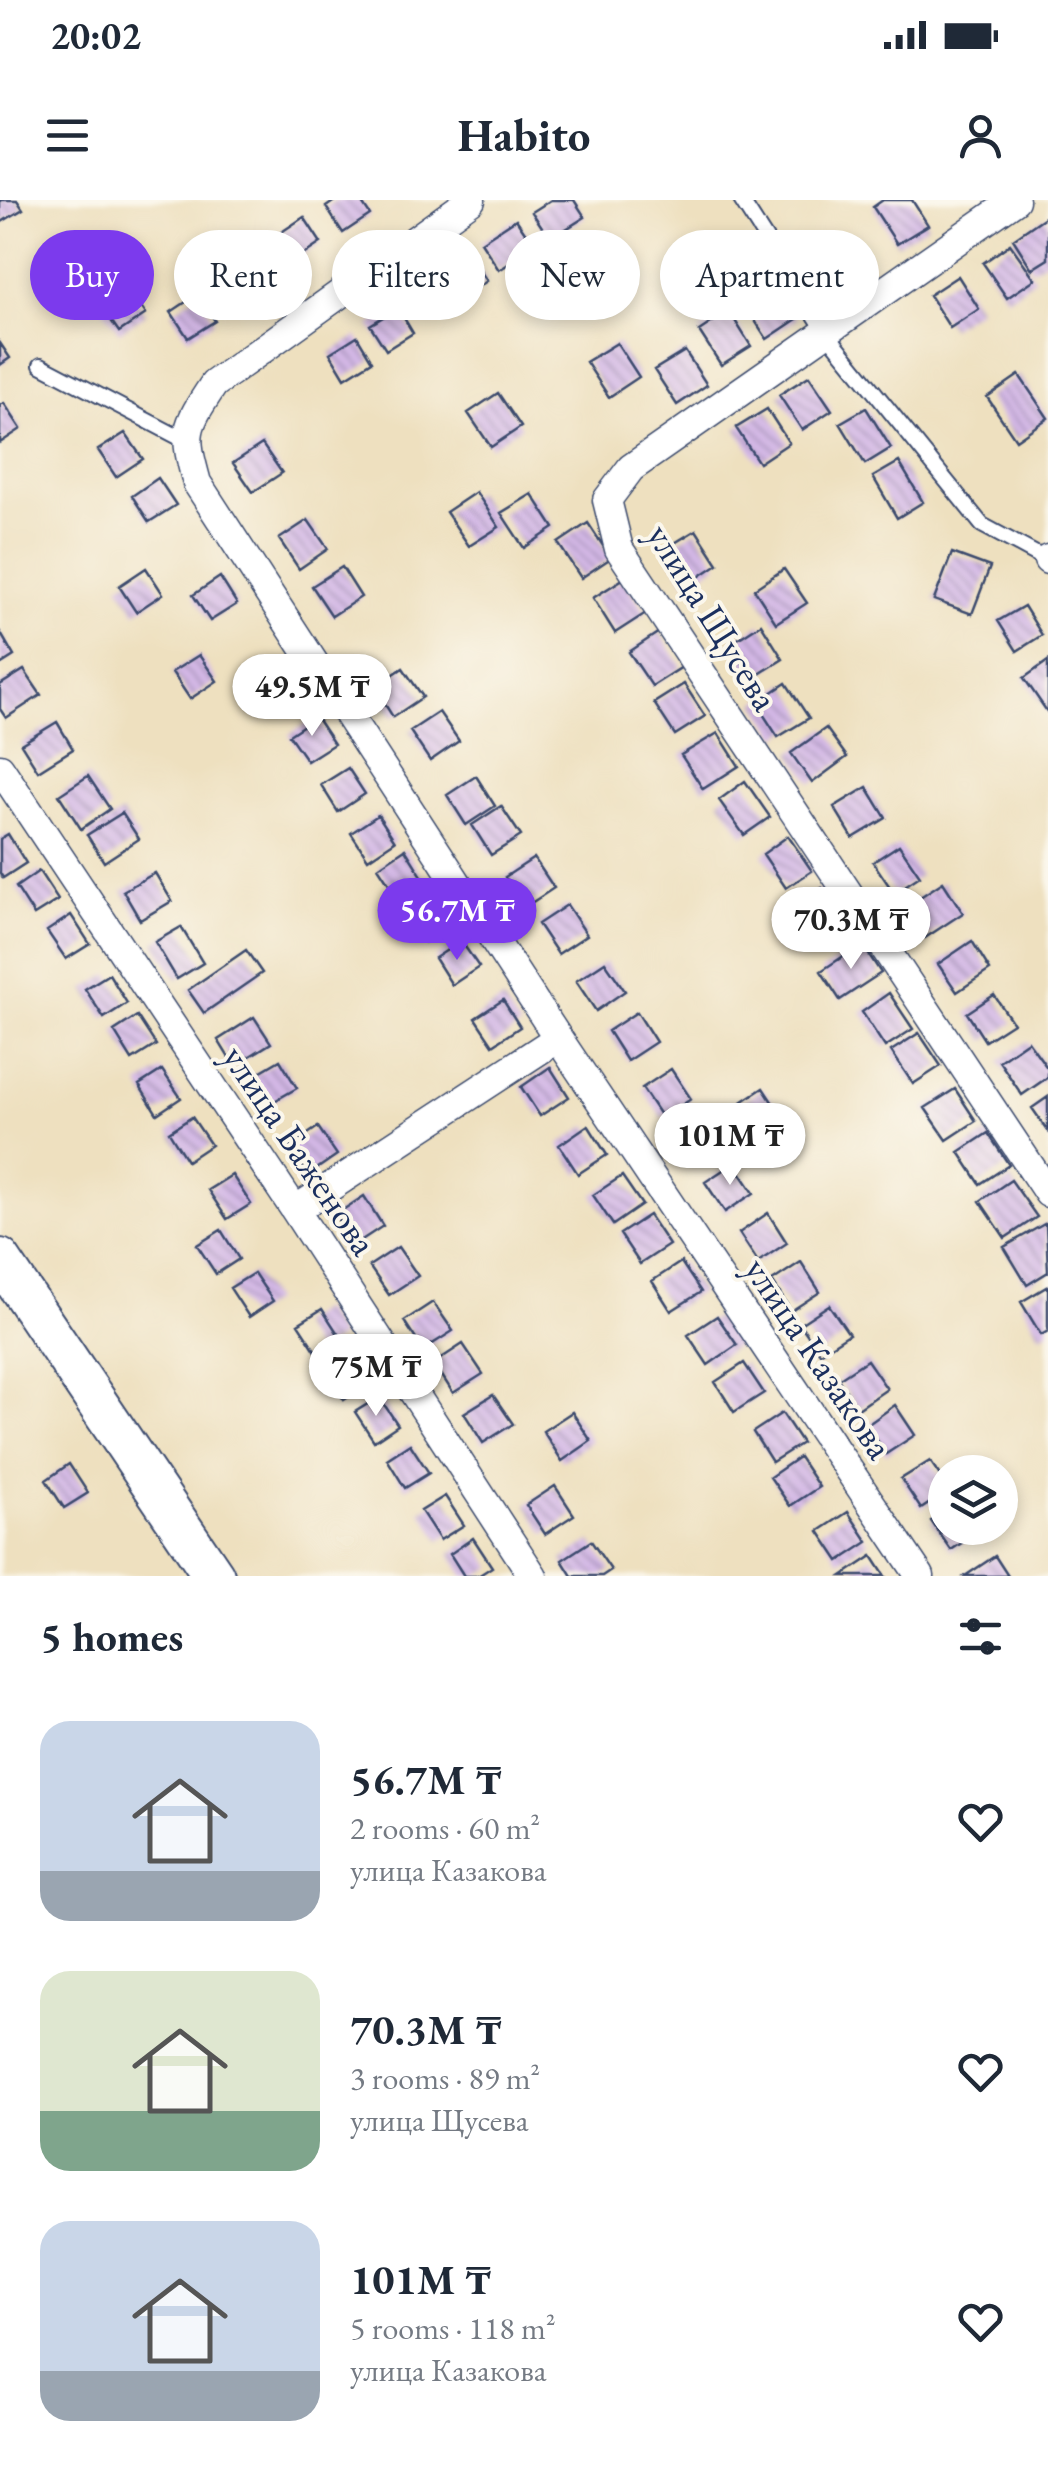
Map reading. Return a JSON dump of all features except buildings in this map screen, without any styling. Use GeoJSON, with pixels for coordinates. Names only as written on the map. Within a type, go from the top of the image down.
{"type":"FeatureCollection","features":[{"type":"Feature","properties":{"kind":"street"},"geometry":{"type":"LineString","coordinates":[[186,441],[196,411],[214,384],[471,200]]}},
{"type":"Feature","properties":{"kind":"street","name":"улица Щусева"},"geometry":{"type":"LineString","coordinates":[[1015,200],[631,468],[607,500],[619,549],[1048,1193]]}},
{"type":"Feature","properties":{"kind":"street","name":"улица Казакова"},"geometry":{"type":"LineString","coordinates":[[186,441],[198,484],[558,1038],[920,1576]]}},
{"type":"Feature","properties":{"kind":"street","name":"улица Баженова"},"geometry":{"type":"LineString","coordinates":[[0,768],[533,1576]]}},
{"type":"Feature","properties":{"kind":"street"},"geometry":{"type":"LineString","coordinates":[[295,1210],[558,1038]]}},
{"type":"Feature","properties":{"kind":"street"},"geometry":{"type":"LineString","coordinates":[[0,1259],[214,1576]]}},
{"type":"Feature","properties":{"kind":"lane"},"geometry":{"type":"LineString","coordinates":[[741,200],[825,330],[982,526],[1048,560]]}},
{"type":"Feature","properties":{"kind":"lane"},"geometry":{"type":"LineString","coordinates":[[42,365],[186,441]]}}]}
